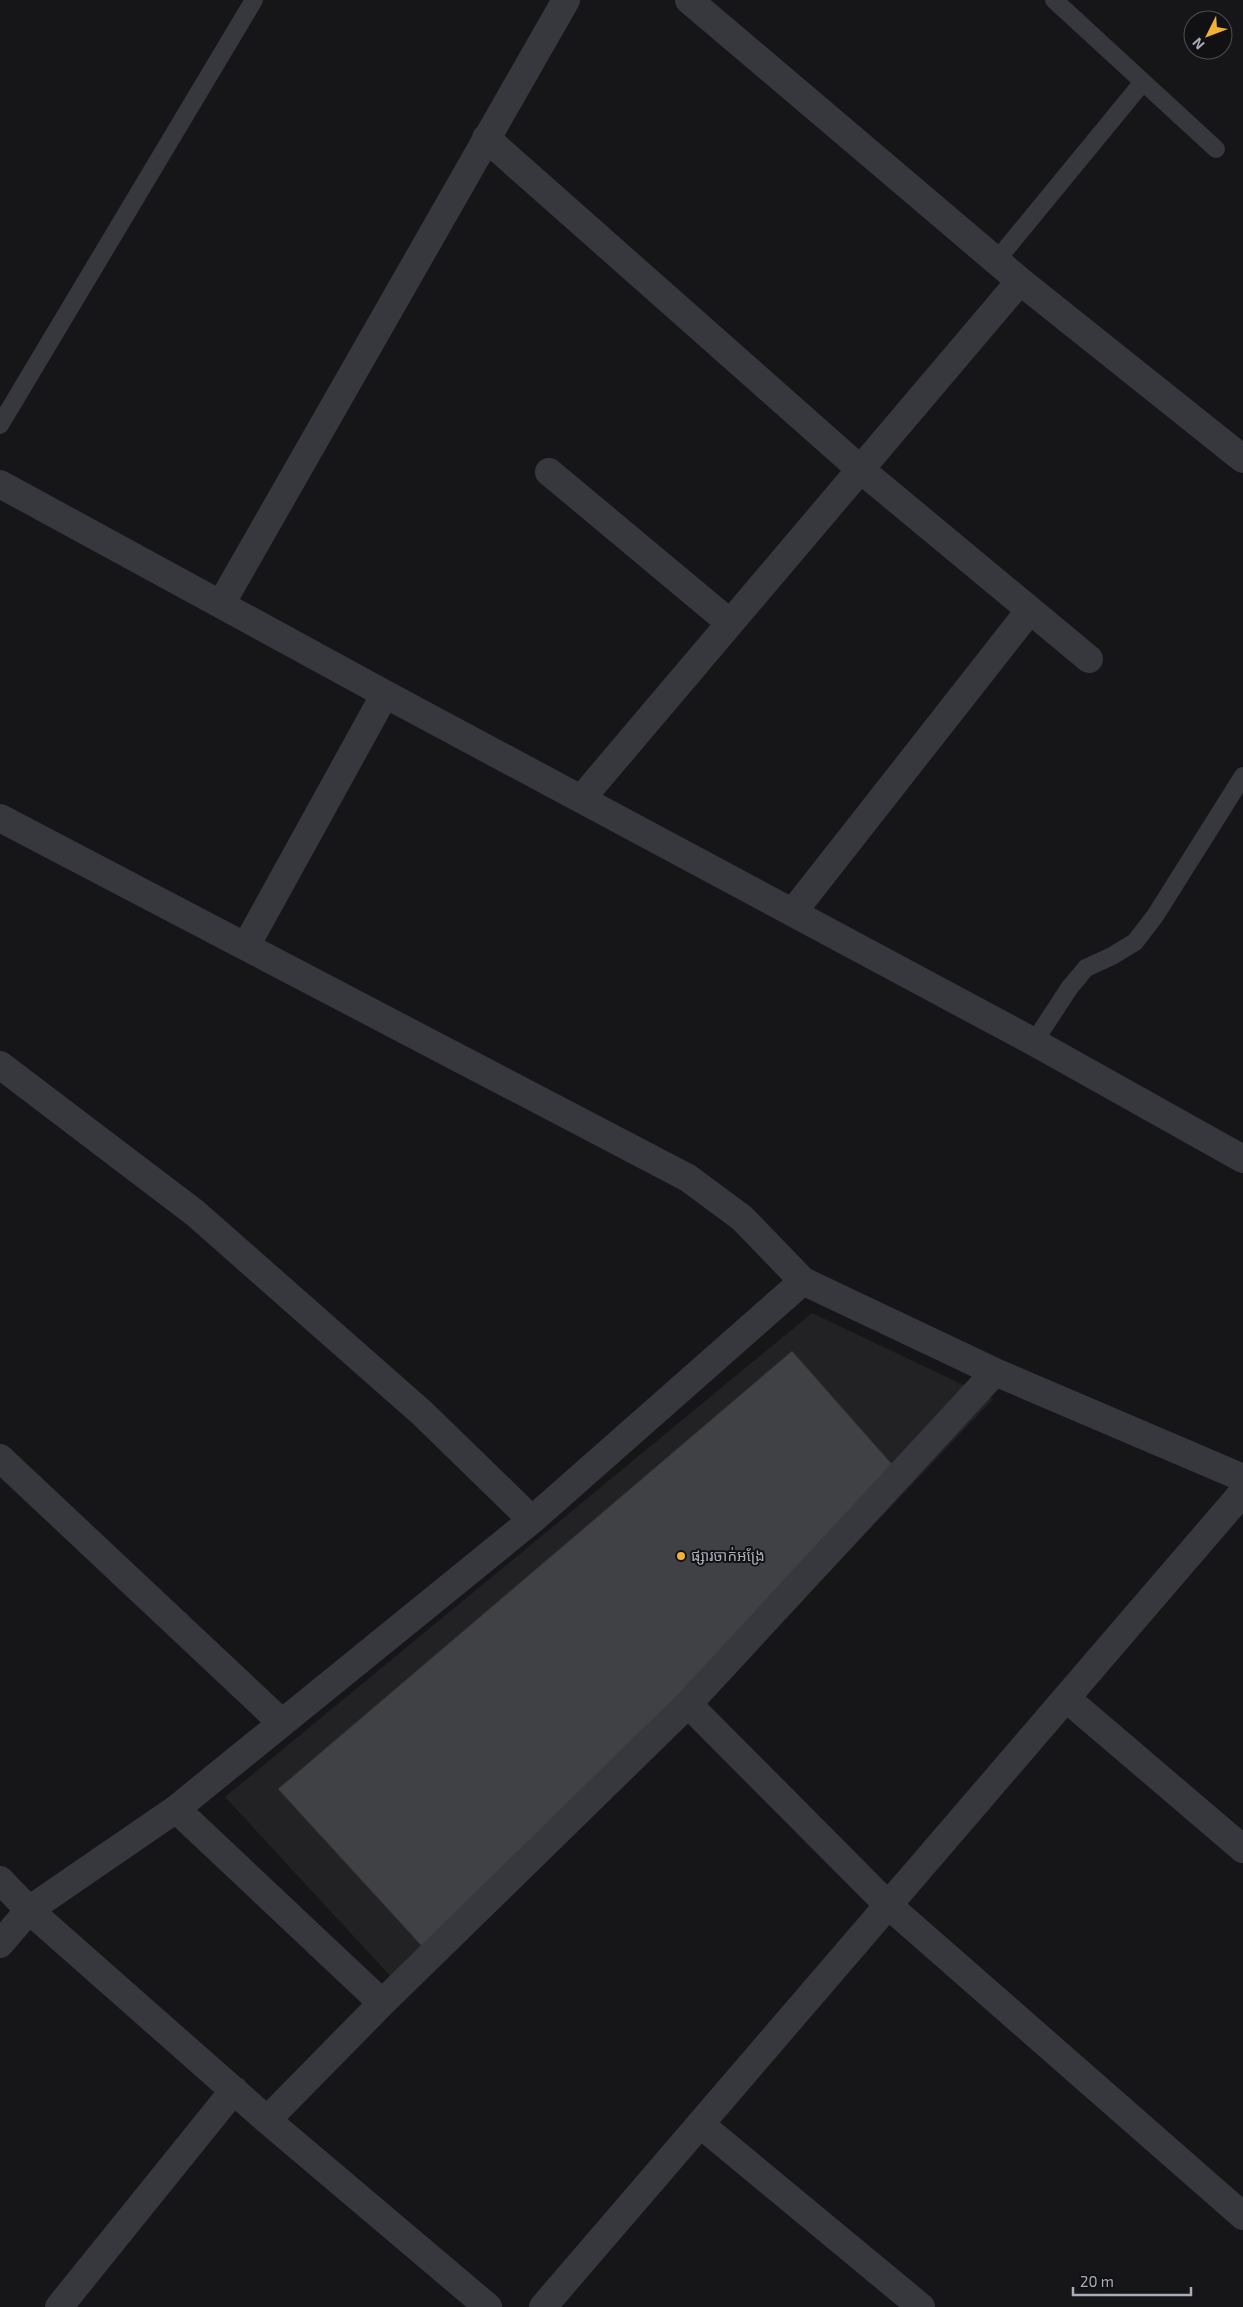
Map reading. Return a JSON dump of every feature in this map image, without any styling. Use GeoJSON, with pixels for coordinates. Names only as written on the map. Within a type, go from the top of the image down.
{"type":"FeatureCollection","features":[{"type":"Feature","properties":{"kind":"street"},"geometry":{"type":"LineString","coordinates":[[220,604],[566,0]]}},
{"type":"Feature","properties":{"kind":"street"},"geometry":{"type":"LineString","coordinates":[[689,0],[1020,281],[1243,459]]}},
{"type":"Feature","properties":{"kind":"street"},"geometry":{"type":"LineString","coordinates":[[486,138],[860,469],[1089,659]]}},
{"type":"Feature","properties":{"kind":"street"},"geometry":{"type":"LineString","coordinates":[[582,798],[1020,281]]}},
{"type":"Feature","properties":{"kind":"street"},"geometry":{"type":"LineString","coordinates":[[549,472],[730,623]]}},
{"type":"Feature","properties":{"kind":"street"},"geometry":{"type":"LineString","coordinates":[[0,484],[385,694],[1034,1042],[1243,1159]]}},
{"type":"Feature","properties":{"kind":"street"},"geometry":{"type":"LineString","coordinates":[[793,912],[1030,610]]}},
{"type":"Feature","properties":{"kind":"street"},"geometry":{"type":"LineString","coordinates":[[246,946],[385,694]]}},
{"type":"Feature","properties":{"kind":"street"},"geometry":{"type":"LineString","coordinates":[[0,818],[688,1178],[742,1218],[803,1281],[995,1372],[1243,1478]]}},
{"type":"Feature","properties":{"kind":"street"},"geometry":{"type":"LineString","coordinates":[[0,1065],[195,1212],[422,1413],[532,1520]]}},
{"type":"Feature","properties":{"kind":"street"},"geometry":{"type":"LineString","coordinates":[[0,1944],[29,1910],[176,1809],[532,1520],[803,1281]]}},
{"type":"Feature","properties":{"kind":"street"},"geometry":{"type":"LineString","coordinates":[[267,2120],[382,2003],[688,1704],[995,1372]]}},
{"type":"Feature","properties":{"kind":"street"},"geometry":{"type":"LineString","coordinates":[[0,1458],[282,1723]]}},
{"type":"Feature","properties":{"kind":"street"},"geometry":{"type":"LineString","coordinates":[[543,2307],[1243,1492]]}},
{"type":"Feature","properties":{"kind":"street"},"geometry":{"type":"LineString","coordinates":[[1066,1698],[1243,1849]]}},
{"type":"Feature","properties":{"kind":"street"},"geometry":{"type":"LineString","coordinates":[[688,1704],[888,1905],[1243,2216]]}},
{"type":"Feature","properties":{"kind":"street"},"geometry":{"type":"LineString","coordinates":[[176,1809],[382,2003]]}},
{"type":"Feature","properties":{"kind":"street"},"geometry":{"type":"LineString","coordinates":[[0,1880],[29,1910],[267,2120],[488,2307]]}},
{"type":"Feature","properties":{"kind":"street"},"geometry":{"type":"LineString","coordinates":[[59,2307],[234,2090]]}},
{"type":"Feature","properties":{"kind":"street"},"geometry":{"type":"LineString","coordinates":[[700,2124],[921,2307]]}},
{"type":"Feature","properties":{"kind":"lane"},"geometry":{"type":"LineString","coordinates":[[0,426],[254,0]]}},
{"type":"Feature","properties":{"kind":"lane"},"geometry":{"type":"LineString","coordinates":[[1054,0],[1216,149]]}},
{"type":"Feature","properties":{"kind":"lane"},"geometry":{"type":"LineString","coordinates":[[996,260],[1143,82]]}},
{"type":"Feature","properties":{"kind":"lane"},"geometry":{"type":"LineString","coordinates":[[1034,1042],[1070,987],[1086,968],[1136,942],[1155,916],[1243,776]]}},
{"type":"Feature","properties":{"kind":"shaded area","name":"ផ្សារចាក់អង្រែ"},"geometry":{"type":"Polygon","coordinates":[[[812,1313],[993,1399],[696,1713],[405,1992],[225,1797],[812,1313]]]}},
{"type":"Feature","properties":{"kind":"building","name":"ផ្សារចាក់អង្រែ"},"geometry":{"type":"Polygon","coordinates":[[[792,1351],[897,1470],[429,1954],[278,1789],[792,1351]]]}},
{"type":"Feature","properties":{"kind":"place","name":"ផ្សារចាក់អង្រែ"},"geometry":{"type":"Point","coordinates":[681,1556]}}]}
